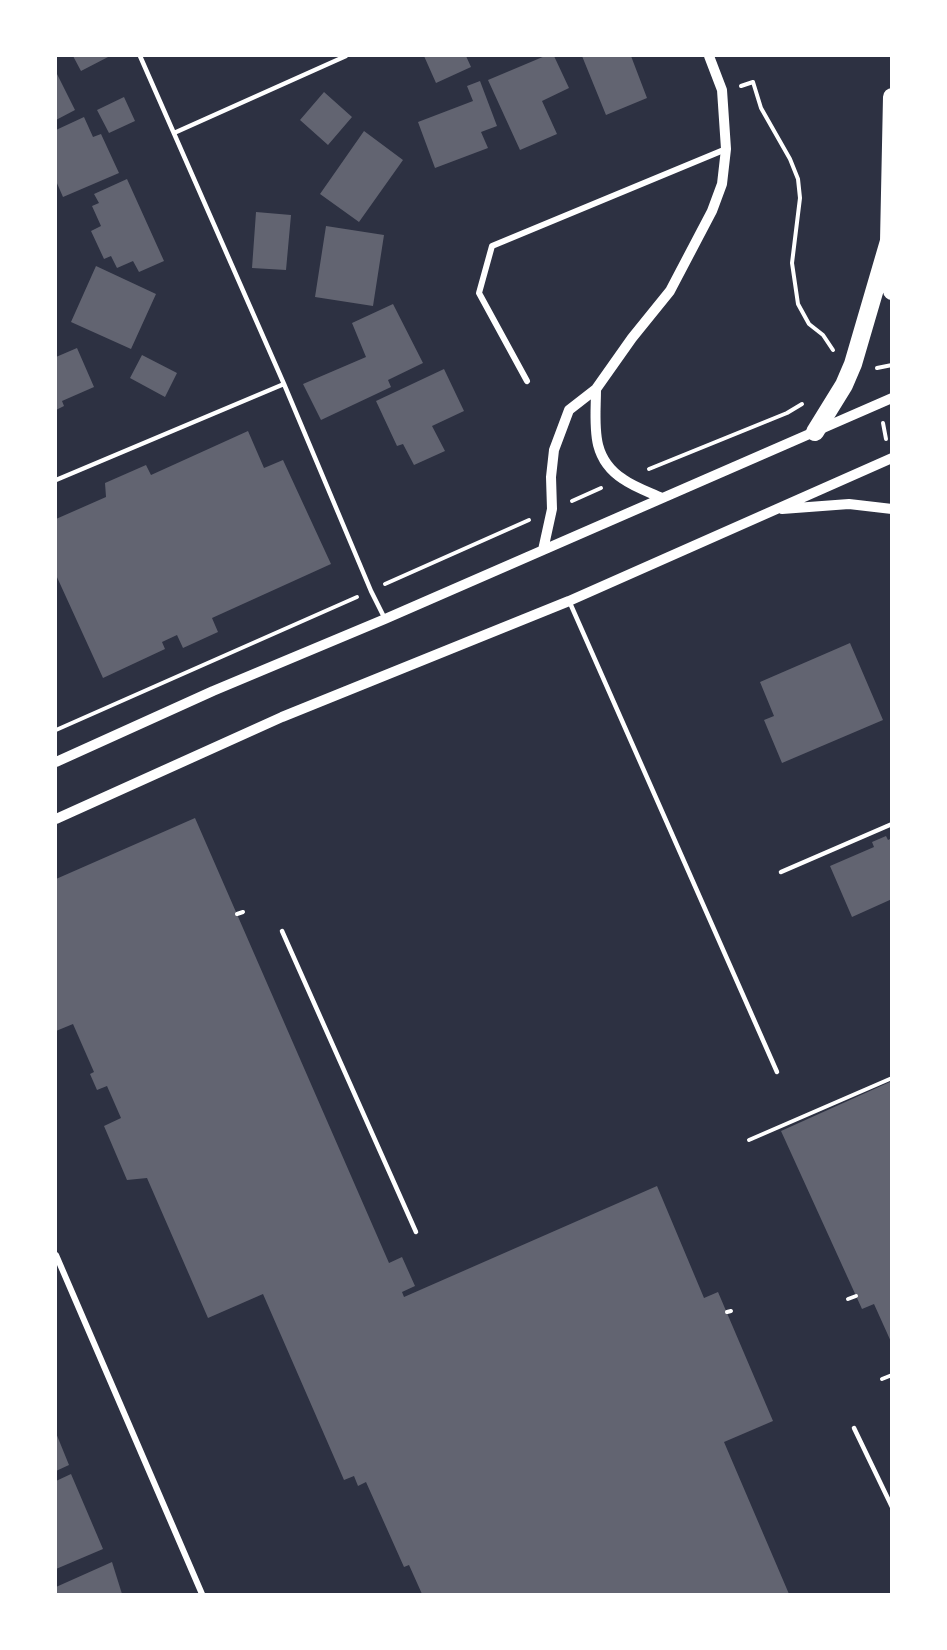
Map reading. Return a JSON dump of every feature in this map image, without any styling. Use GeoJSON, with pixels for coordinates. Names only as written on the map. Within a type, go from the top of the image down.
{"type":"FeatureCollection","features":[{"type":"Feature","properties":{"kind":"highway"},"geometry":{"type":"LineString","coordinates":[[891,97],[889,241],[891,291]]}},
{"type":"Feature","properties":{"kind":"highway"},"geometry":{"type":"LineString","coordinates":[[815,432],[844,385],[853,364],[889,241]]}},
{"type":"Feature","properties":{"kind":"street"},"geometry":{"type":"LineString","coordinates":[[543,550],[552,509],[551,477],[554,450],[568,410],[596,388],[670,291],[712,211],[722,184],[726,149],[722,90],[709,56]]}},
{"type":"Feature","properties":{"kind":"street"},"geometry":{"type":"LineString","coordinates":[[527,381],[479,293],[492,246],[726,149]]}},
{"type":"Feature","properties":{"kind":"street"},"geometry":{"type":"LineString","coordinates":[[596,388],[596,438],[601,458],[622,479],[662,498]]}},
{"type":"Feature","properties":{"kind":"street"},"geometry":{"type":"LineString","coordinates":[[56,762],[891,398]]}},
{"type":"Feature","properties":{"kind":"street"},"geometry":{"type":"LineString","coordinates":[[56,819],[282,717],[569,601],[891,458]]}},
{"type":"Feature","properties":{"kind":"street"},"geometry":{"type":"LineString","coordinates":[[773,510],[849,504],[891,509]]}},
{"type":"Feature","properties":{"kind":"street"},"geometry":{"type":"LineString","coordinates":[[56,1255],[202,1594]]}},
{"type":"Feature","properties":{"kind":"lane"},"geometry":{"type":"LineString","coordinates":[[140,56],[385,619]]}},
{"type":"Feature","properties":{"kind":"lane"},"geometry":{"type":"LineString","coordinates":[[174,132],[346,56]]}},
{"type":"Feature","properties":{"kind":"lane"},"geometry":{"type":"LineString","coordinates":[[56,480],[284,384]]}},
{"type":"Feature","properties":{"kind":"lane"},"geometry":{"type":"LineString","coordinates":[[569,601],[777,1072]]}},
{"type":"Feature","properties":{"kind":"lane"},"geometry":{"type":"LineString","coordinates":[[781,872],[891,824]]}},
{"type":"Feature","properties":{"kind":"lane"},"geometry":{"type":"LineString","coordinates":[[282,931],[416,1232]]}},
{"type":"Feature","properties":{"kind":"lane"},"geometry":{"type":"LineString","coordinates":[[854,1428],[891,1507]]}},
{"type":"Feature","properties":{"kind":"path"},"geometry":{"type":"LineString","coordinates":[[722,90],[753,82],[761,108],[798,178],[800,198],[792,263],[798,304],[809,324],[823,335],[833,351]]}},
{"type":"Feature","properties":{"kind":"path"},"geometry":{"type":"LineString","coordinates":[[879,368],[891,365]]}},
{"type":"Feature","properties":{"kind":"path"},"geometry":{"type":"LineString","coordinates":[[56,730],[552,509],[787,413],[804,403]]}},
{"type":"Feature","properties":{"kind":"path"},"geometry":{"type":"LineString","coordinates":[[237,914],[243,912]]}},
{"type":"Feature","properties":{"kind":"path"},"geometry":{"type":"LineString","coordinates":[[749,1140],[891,1078]]}},
{"type":"Feature","properties":{"kind":"path"},"geometry":{"type":"LineString","coordinates":[[848,1299],[856,1296]]}},
{"type":"Feature","properties":{"kind":"path"},"geometry":{"type":"LineString","coordinates":[[882,1379],[891,1375]]}},
{"type":"Feature","properties":{"kind":"building"},"geometry":{"type":"Polygon","coordinates":[[[73,56],[110,56],[81,71],[73,56]]]}},
{"type":"Feature","properties":{"kind":"building"},"geometry":{"type":"Polygon","coordinates":[[[424,56],[466,56],[471,67],[436,83],[424,56]]]}},
{"type":"Feature","properties":{"kind":"building"},"geometry":{"type":"Polygon","coordinates":[[[545,56],[554,56],[569,88],[542,101],[557,134],[520,150],[488,80],[545,56]]]}},
{"type":"Feature","properties":{"kind":"building"},"geometry":{"type":"Polygon","coordinates":[[[582,56],[631,56],[647,98],[606,115],[582,56]]]}},
{"type":"Feature","properties":{"kind":"building"},"geometry":{"type":"Polygon","coordinates":[[[56,72],[75,110],[56,120],[56,72]]]}},
{"type":"Feature","properties":{"kind":"building"},"geometry":{"type":"Polygon","coordinates":[[[480,81],[497,126],[481,132],[488,148],[435,168],[418,122],[473,101],[467,86],[480,81]]]}},
{"type":"Feature","properties":{"kind":"building"},"geometry":{"type":"Polygon","coordinates":[[[324,92],[352,117],[328,145],[300,120],[324,92]]]}},
{"type":"Feature","properties":{"kind":"building"},"geometry":{"type":"Polygon","coordinates":[[[124,97],[135,121],[109,133],[97,110],[124,97]]]}},
{"type":"Feature","properties":{"kind":"building"},"geometry":{"type":"Polygon","coordinates":[[[84,117],[93,137],[101,134],[119,173],[63,197],[56,181],[56,130],[84,117]]]}},
{"type":"Feature","properties":{"kind":"building"},"geometry":{"type":"Polygon","coordinates":[[[364,131],[403,160],[359,222],[320,194],[364,131]]]}},
{"type":"Feature","properties":{"kind":"building"},"geometry":{"type":"Polygon","coordinates":[[[127,179],[164,261],[139,272],[133,261],[117,268],[111,256],[104,259],[91,231],[101,226],[92,206],[99,203],[94,194],[127,179]]]}},
{"type":"Feature","properties":{"kind":"building"},"geometry":{"type":"Polygon","coordinates":[[[256,212],[291,215],[286,270],[252,268],[256,212]]]}},
{"type":"Feature","properties":{"kind":"building"},"geometry":{"type":"Polygon","coordinates":[[[326,226],[384,235],[373,306],[315,297],[326,226]]]}},
{"type":"Feature","properties":{"kind":"building"},"geometry":{"type":"Polygon","coordinates":[[[96,266],[156,294],[131,349],[71,322],[96,266]]]}},
{"type":"Feature","properties":{"kind":"building"},"geometry":{"type":"Polygon","coordinates":[[[393,304],[423,363],[388,380],[391,387],[321,420],[303,384],[366,357],[352,323],[393,304]]]}},
{"type":"Feature","properties":{"kind":"building"},"geometry":{"type":"Polygon","coordinates":[[[77,348],[94,387],[62,401],[64,406],[56,410],[56,357],[77,348]]]}},
{"type":"Feature","properties":{"kind":"building"},"geometry":{"type":"Polygon","coordinates":[[[142,355],[177,373],[165,397],[130,378],[142,355]]]}},
{"type":"Feature","properties":{"kind":"building"},"geometry":{"type":"Polygon","coordinates":[[[444,369],[464,411],[432,426],[445,451],[414,465],[403,444],[397,446],[376,401],[444,369]]]}},
{"type":"Feature","properties":{"kind":"building"},"geometry":{"type":"Polygon","coordinates":[[[248,431],[264,468],[283,460],[331,564],[212,618],[218,632],[183,648],[177,635],[162,642],[165,649],[103,678],[56,575],[56,519],[106,497],[105,483],[146,465],[151,475],[248,431]]]}},
{"type":"Feature","properties":{"kind":"building"},"geometry":{"type":"Polygon","coordinates":[[[850,643],[883,720],[782,763],[764,720],[774,716],[760,682],[850,643]]]}},
{"type":"Feature","properties":{"kind":"building"},"geometry":{"type":"Polygon","coordinates":[[[195,818],[389,1263],[402,1257],[415,1286],[402,1292],[404,1297],[657,1186],[704,1298],[718,1292],[773,1421],[724,1442],[789,1594],[422,1594],[409,1565],[404,1567],[366,1482],[358,1486],[354,1476],[344,1480],[263,1294],[208,1318],[147,1178],[127,1180],[104,1126],[121,1118],[107,1086],[97,1090],[90,1074],[94,1072],[73,1024],[56,1031],[56,879],[195,818]]]}},
{"type":"Feature","properties":{"kind":"building"},"geometry":{"type":"Polygon","coordinates":[[[886,836],[888,840],[892,838],[892,899],[852,917],[830,866],[874,847],[872,842],[886,836]]]}},
{"type":"Feature","properties":{"kind":"building"},"geometry":{"type":"Polygon","coordinates":[[[892,1081],[892,1344],[874,1304],[862,1309],[781,1131],[892,1081]]]}},
{"type":"Feature","properties":{"kind":"building"},"geometry":{"type":"Polygon","coordinates":[[[56,1433],[69,1465],[56,1471],[56,1433]]]}},
{"type":"Feature","properties":{"kind":"building"},"geometry":{"type":"Polygon","coordinates":[[[71,1474],[103,1549],[56,1569],[56,1481],[71,1474]]]}},
{"type":"Feature","properties":{"kind":"building"},"geometry":{"type":"Polygon","coordinates":[[[112,1562],[122,1594],[56,1594],[56,1587],[112,1562]]]}}]}
